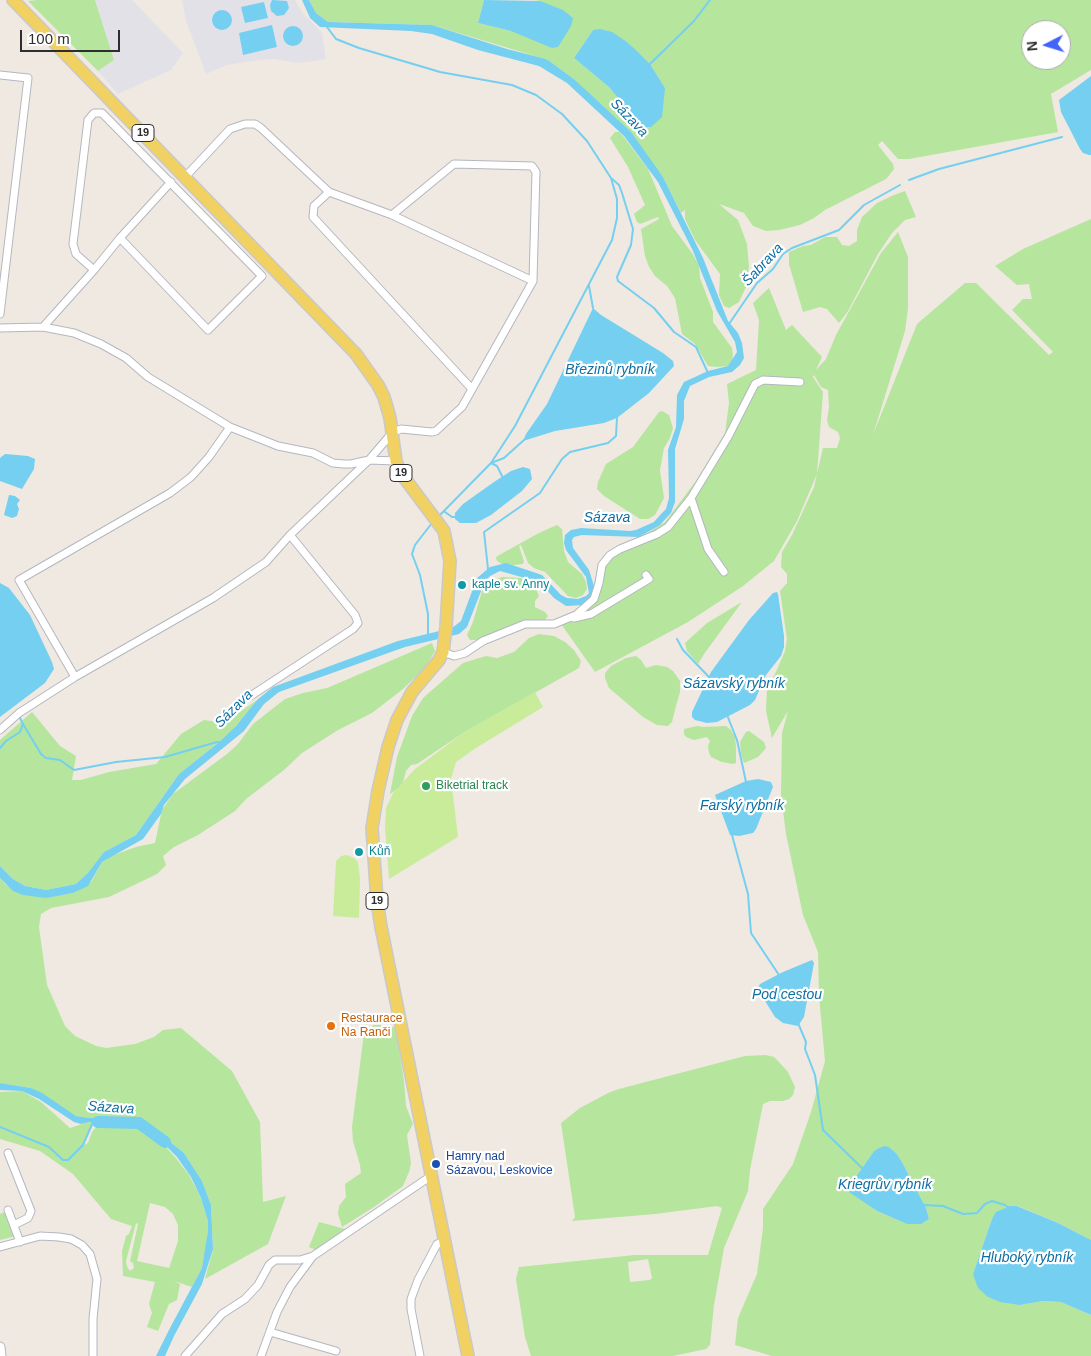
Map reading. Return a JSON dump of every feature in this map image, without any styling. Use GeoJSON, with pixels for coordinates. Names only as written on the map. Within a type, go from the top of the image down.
{"type":"FeatureCollection","features":[{"type":"Feature","properties":{"kind":"main road","name":"19"},"geometry":{"type":"LineString","coordinates":[[13,0],[186,176],[356,354],[381,391],[388,408],[396,461],[400,472],[444,531],[450,562],[443,652],[439,660],[412,692],[397,720],[388,746],[372,828],[377,900],[381,927],[468,1356]]}},
{"type":"Feature","properties":{"kind":"street"},"geometry":{"type":"LineString","coordinates":[[0,75],[28,78],[0,314]]}},
{"type":"Feature","properties":{"kind":"street"},"geometry":{"type":"LineString","coordinates":[[94,270],[76,254],[73,244],[88,120],[94,113],[102,113],[262,276],[208,330],[120,238]]}},
{"type":"Feature","properties":{"kind":"street"},"geometry":{"type":"LineString","coordinates":[[186,176],[230,129],[245,124],[255,124],[329,192],[392,216],[533,281]]}},
{"type":"Feature","properties":{"kind":"street"},"geometry":{"type":"LineString","coordinates":[[0,730],[19,713],[75,677],[212,598],[266,562],[290,535],[369,460],[392,433],[401,429],[436,431],[462,407],[533,281],[536,172],[532,166],[454,164],[392,216]]}},
{"type":"Feature","properties":{"kind":"street"},"geometry":{"type":"LineString","coordinates":[[43,327],[170,182]]}},
{"type":"Feature","properties":{"kind":"street"},"geometry":{"type":"LineString","coordinates":[[329,192],[314,206],[313,217],[472,389]]}},
{"type":"Feature","properties":{"kind":"street"},"geometry":{"type":"LineString","coordinates":[[0,328],[43,327],[74,333],[101,344],[126,358],[148,377],[230,427],[278,446],[313,453],[333,463],[351,464],[369,460],[396,461]]}},
{"type":"Feature","properties":{"kind":"street"},"geometry":{"type":"LineString","coordinates":[[569,619],[594,599],[602,565],[610,555],[668,527],[691,498],[728,438],[755,384],[763,380],[800,382]]}},
{"type":"Feature","properties":{"kind":"street"},"geometry":{"type":"LineString","coordinates":[[75,677],[19,580],[170,493],[191,477],[209,457],[230,427]]}},
{"type":"Feature","properties":{"kind":"street"},"geometry":{"type":"LineString","coordinates":[[691,498],[708,549],[724,572]]}},
{"type":"Feature","properties":{"kind":"street"},"geometry":{"type":"LineString","coordinates":[[249,696],[358,624],[355,615],[290,535]]}},
{"type":"Feature","properties":{"kind":"street"},"geometry":{"type":"LineString","coordinates":[[443,652],[454,656],[465,652],[483,641],[525,624],[554,624],[591,614],[649,579],[646,574]]}},
{"type":"Feature","properties":{"kind":"street"},"geometry":{"type":"LineString","coordinates":[[8,1153],[31,1211],[28,1218],[14,1225]]}},
{"type":"Feature","properties":{"kind":"street"},"geometry":{"type":"LineString","coordinates":[[186,1356],[222,1314],[245,1299],[258,1285],[269,1265],[275,1260],[300,1260],[313,1256],[431,1176]]}},
{"type":"Feature","properties":{"kind":"street"},"geometry":{"type":"LineString","coordinates":[[8,1210],[20,1242]]}},
{"type":"Feature","properties":{"kind":"street"},"geometry":{"type":"LineString","coordinates":[[0,1247],[40,1236],[71,1239],[90,1254],[97,1279],[93,1319],[93,1356]]}},
{"type":"Feature","properties":{"kind":"street"},"geometry":{"type":"LineString","coordinates":[[420,1356],[411,1309],[411,1299],[418,1280],[437,1244],[445,1241]]}},
{"type":"Feature","properties":{"kind":"street"},"geometry":{"type":"LineString","coordinates":[[262,1356],[277,1312],[290,1286],[313,1256]]}},
{"type":"Feature","properties":{"kind":"street"},"geometry":{"type":"LineString","coordinates":[[270,1332],[336,1351]]}},
{"type":"Feature","properties":{"kind":"street"},"geometry":{"type":"LineString","coordinates":[[0,1347],[1,1356]]}},
{"type":"Feature","properties":{"kind":"shaded area"},"geometry":{"type":"Polygon","coordinates":[[[95,0],[132,0],[183,53],[171,70],[118,94],[98,71],[114,60],[95,0]]]}},
{"type":"Feature","properties":{"kind":"shaded area"},"geometry":{"type":"Polygon","coordinates":[[[182,0],[295,0],[302,12],[322,33],[326,59],[299,63],[274,59],[252,61],[227,65],[206,74],[186,21],[182,0]]]}},
{"type":"Feature","properties":{"kind":"green space"},"geometry":{"type":"Polygon","coordinates":[[[95,0],[114,60],[98,71],[28,1],[95,0]]]}},
{"type":"Feature","properties":{"kind":"green space"},"geometry":{"type":"Polygon","coordinates":[[[309,0],[484,0],[478,23],[511,31],[540,1],[535,0],[1091,0],[1091,70],[1051,94],[1058,132],[909,159],[898,159],[882,141],[878,145],[893,164],[894,169],[886,179],[800,225],[766,231],[753,226],[744,213],[719,204],[738,220],[747,244],[749,267],[746,287],[739,302],[729,308],[724,306],[719,295],[720,274],[695,240],[685,219],[685,210],[681,213],[663,177],[575,80],[548,60],[432,25],[328,22],[316,13],[309,0]],[[593,30],[574,58],[610,88],[638,124],[665,88],[650,64],[627,42],[593,30]]]}},
{"type":"Feature","properties":{"kind":"green space"},"geometry":{"type":"Polygon","coordinates":[[[615,132],[619,132],[623,136],[648,169],[672,226],[699,265],[700,278],[713,312],[713,322],[732,348],[732,361],[728,366],[708,366],[695,344],[682,334],[675,298],[667,286],[655,276],[649,267],[645,256],[641,229],[659,219],[658,217],[640,224],[637,222],[634,214],[645,205],[628,167],[610,138],[615,132]]]}},
{"type":"Feature","properties":{"kind":"green space"},"geometry":{"type":"Polygon","coordinates":[[[905,191],[916,217],[905,220],[892,233],[878,254],[848,311],[839,323],[827,309],[820,307],[803,312],[789,264],[789,252],[811,245],[825,237],[837,237],[842,245],[849,246],[857,241],[857,230],[862,217],[877,203],[905,191]]]}},
{"type":"Feature","properties":{"kind":"green space"},"geometry":{"type":"Polygon","coordinates":[[[1091,219],[1091,1240],[1018,1206],[992,1219],[973,1274],[1020,1305],[1043,1301],[1061,1302],[1091,1315],[1091,1356],[772,1356],[735,1345],[738,1318],[757,1274],[763,1228],[763,1209],[793,1164],[811,1112],[825,1061],[819,996],[818,952],[803,915],[786,834],[781,795],[782,733],[788,711],[772,738],[766,711],[767,688],[785,651],[787,639],[780,591],[787,583],[787,574],[781,567],[782,552],[814,487],[817,474],[797,521],[774,561],[743,586],[688,622],[595,672],[559,621],[592,596],[597,569],[610,551],[644,535],[665,522],[696,481],[725,433],[729,403],[727,384],[756,370],[759,320],[753,303],[769,288],[786,330],[792,325],[822,357],[816,370],[826,359],[836,335],[881,253],[898,232],[908,257],[908,309],[905,331],[873,435],[917,324],[965,283],[976,283],[1049,355],[1053,352],[1012,310],[1023,299],[1032,299],[1029,284],[1017,285],[995,266],[1023,249],[1091,219]],[[814,375],[813,377],[823,392],[817,474],[823,448],[837,448],[840,438],[838,432],[829,427],[827,420],[829,407],[828,390],[821,387],[814,375]],[[889,1147],[874,1151],[851,1184],[849,1191],[877,1211],[907,1224],[929,1219],[926,1208],[902,1162],[889,1147]]]}},
{"type":"Feature","properties":{"kind":"green space"},"geometry":{"type":"Polygon","coordinates":[[[662,411],[669,415],[673,428],[664,448],[660,470],[664,498],[655,515],[648,519],[640,519],[604,496],[597,489],[598,482],[606,464],[633,447],[659,412],[662,411]]]}},
{"type":"Feature","properties":{"kind":"green space"},"geometry":{"type":"Polygon","coordinates":[[[557,525],[562,529],[564,551],[568,562],[582,574],[586,582],[587,589],[583,595],[576,598],[568,596],[545,572],[534,568],[528,563],[521,545],[519,546],[524,561],[523,564],[502,564],[497,561],[496,557],[501,554],[557,525]]]}},
{"type":"Feature","properties":{"kind":"green space"},"geometry":{"type":"Polygon","coordinates":[[[502,577],[521,578],[535,587],[539,596],[535,601],[535,607],[545,612],[548,616],[545,620],[496,632],[477,640],[470,640],[467,635],[482,591],[487,582],[502,577]]]}},
{"type":"Feature","properties":{"kind":"green space"},"geometry":{"type":"Polygon","coordinates":[[[742,602],[698,664],[687,651],[685,643],[707,623],[742,602]]]}},
{"type":"Feature","properties":{"kind":"green space"},"geometry":{"type":"Polygon","coordinates":[[[539,634],[554,636],[565,642],[574,650],[581,661],[579,668],[463,733],[417,764],[411,765],[406,771],[402,786],[390,794],[397,757],[412,716],[423,698],[463,663],[486,656],[497,658],[514,652],[529,638],[539,634]]]}},
{"type":"Feature","properties":{"kind":"green space"},"geometry":{"type":"Polygon","coordinates":[[[432,643],[435,651],[425,668],[403,689],[372,713],[338,730],[302,753],[284,770],[246,799],[235,811],[198,835],[174,847],[163,856],[166,865],[157,874],[109,897],[51,908],[41,914],[39,927],[47,985],[65,1026],[75,1036],[96,1046],[106,1048],[135,1044],[154,1037],[163,1030],[181,1028],[232,1071],[260,1122],[263,1202],[286,1196],[268,1244],[205,1279],[213,1249],[211,1205],[202,1181],[184,1153],[139,1119],[76,1116],[31,1088],[0,1083],[0,878],[6,885],[62,895],[73,893],[91,882],[102,862],[114,855],[136,847],[155,843],[162,810],[173,794],[227,754],[238,744],[253,724],[285,699],[327,688],[432,643]]]}},
{"type":"Feature","properties":{"kind":"green space"},"geometry":{"type":"Polygon","coordinates":[[[636,656],[646,668],[656,665],[667,667],[673,671],[680,681],[680,692],[672,722],[668,726],[657,725],[643,717],[609,688],[605,673],[611,666],[626,658],[636,656]]]}},
{"type":"Feature","properties":{"kind":"green space","name":"Biketrial track"},"geometry":{"type":"Polygon","coordinates":[[[535,692],[543,707],[456,762],[451,779],[458,837],[389,879],[385,827],[386,808],[393,793],[415,769],[463,733],[535,692]]]}},
{"type":"Feature","properties":{"kind":"green space"},"geometry":{"type":"Polygon","coordinates":[[[257,700],[236,726],[179,774],[136,835],[104,852],[89,873],[76,884],[46,890],[25,886],[13,879],[0,866],[0,740],[32,712],[60,746],[76,756],[72,780],[81,780],[109,772],[156,764],[181,734],[204,720],[217,722],[234,716],[257,700]]]}},
{"type":"Feature","properties":{"kind":"green space"},"geometry":{"type":"Polygon","coordinates":[[[697,726],[726,726],[731,730],[735,737],[736,763],[722,762],[711,757],[708,746],[710,741],[707,737],[694,740],[686,737],[684,729],[697,726]]]}},
{"type":"Feature","properties":{"kind":"green space"},"geometry":{"type":"Polygon","coordinates":[[[749,731],[764,742],[766,748],[758,757],[744,763],[740,742],[746,732],[749,731]]]}},
{"type":"Feature","properties":{"kind":"green space"},"geometry":{"type":"Polygon","coordinates":[[[347,855],[358,862],[360,879],[359,918],[333,916],[336,861],[341,856],[347,855]]]}},
{"type":"Feature","properties":{"kind":"green space"},"geometry":{"type":"Polygon","coordinates":[[[374,1025],[390,1025],[396,1029],[406,1106],[413,1124],[407,1135],[411,1163],[403,1186],[342,1227],[338,1214],[339,1206],[346,1197],[345,1184],[361,1173],[353,1141],[352,1127],[364,1033],[374,1025]]]}},
{"type":"Feature","properties":{"kind":"green space"},"geometry":{"type":"Polygon","coordinates":[[[766,1055],[774,1057],[788,1072],[795,1087],[793,1095],[789,1099],[770,1101],[763,1104],[750,1170],[748,1191],[724,1248],[714,1305],[710,1345],[706,1349],[673,1356],[531,1356],[525,1337],[516,1279],[519,1267],[635,1255],[708,1255],[722,1208],[717,1206],[655,1214],[572,1221],[575,1217],[561,1123],[580,1108],[608,1093],[745,1056],[766,1055]],[[648,1259],[628,1262],[630,1282],[650,1280],[652,1278],[648,1259]]]}},
{"type":"Feature","properties":{"kind":"green space"},"geometry":{"type":"Polygon","coordinates":[[[22,1091],[41,1102],[70,1128],[88,1122],[94,1123],[82,1146],[88,1143],[96,1127],[119,1122],[136,1123],[147,1127],[189,1175],[201,1198],[208,1221],[206,1248],[202,1268],[192,1287],[174,1281],[180,1284],[177,1300],[169,1304],[158,1331],[147,1327],[152,1313],[149,1304],[155,1282],[123,1276],[122,1251],[126,1236],[129,1234],[132,1226],[111,1219],[73,1174],[40,1151],[0,1139],[0,1092],[22,1091]],[[150,1203],[137,1261],[169,1268],[178,1241],[178,1225],[173,1214],[165,1207],[150,1203]],[[136,1223],[126,1261],[130,1271],[134,1268],[133,1263],[130,1261],[138,1224],[136,1223]]]}},
{"type":"Feature","properties":{"kind":"green space"},"geometry":{"type":"Polygon","coordinates":[[[5,1212],[16,1236],[0,1240],[0,1214],[5,1212]]]}},
{"type":"Feature","properties":{"kind":"green space"},"geometry":{"type":"Polygon","coordinates":[[[319,1222],[345,1229],[316,1250],[309,1247],[319,1222]]]}},
{"type":"Feature","properties":{"kind":"water"},"geometry":{"type":"Polygon","coordinates":[[[272,0],[287,1],[289,8],[284,15],[277,16],[271,11],[270,5],[272,0]]]}},
{"type":"Feature","properties":{"kind":"water"},"geometry":{"type":"Polygon","coordinates":[[[302,0],[309,0],[316,13],[328,22],[432,25],[548,60],[575,80],[631,132],[663,177],[703,258],[728,321],[738,333],[742,343],[744,358],[740,365],[732,372],[709,377],[690,386],[684,401],[684,419],[675,449],[675,502],[671,513],[660,525],[639,537],[582,535],[574,537],[572,540],[573,548],[589,570],[595,589],[594,595],[583,605],[566,606],[554,598],[536,581],[500,571],[490,576],[485,581],[467,627],[459,634],[405,647],[279,692],[264,704],[244,731],[185,779],[164,805],[161,814],[143,839],[102,862],[88,886],[73,893],[46,898],[23,895],[13,891],[0,878],[0,866],[13,879],[25,886],[46,890],[76,884],[88,873],[104,852],[136,835],[179,774],[218,743],[236,726],[257,700],[273,687],[398,641],[452,628],[461,621],[477,578],[490,567],[506,563],[542,575],[561,595],[567,598],[578,599],[586,596],[589,593],[586,577],[566,550],[564,543],[565,535],[571,530],[581,528],[630,531],[654,522],[666,509],[669,498],[668,450],[676,427],[677,395],[684,382],[708,371],[728,366],[737,352],[735,342],[717,311],[693,251],[658,182],[624,136],[567,83],[539,66],[478,50],[432,34],[411,31],[320,27],[310,18],[302,0]]]}},
{"type":"Feature","properties":{"kind":"water"},"geometry":{"type":"Polygon","coordinates":[[[484,0],[540,1],[563,10],[573,18],[571,26],[558,47],[552,48],[511,31],[478,23],[484,0]]]}},
{"type":"Feature","properties":{"kind":"water"},"geometry":{"type":"Polygon","coordinates":[[[264,2],[268,18],[245,23],[241,7],[264,2]]]}},
{"type":"Feature","properties":{"kind":"water"},"geometry":{"type":"Polygon","coordinates":[[[222,10],[229,13],[232,20],[229,27],[222,30],[215,27],[212,20],[215,13],[222,10]]]}},
{"type":"Feature","properties":{"kind":"water"},"geometry":{"type":"Polygon","coordinates":[[[272,25],[277,47],[243,55],[239,33],[272,25]]]}},
{"type":"Feature","properties":{"kind":"water"},"geometry":{"type":"Polygon","coordinates":[[[293,26],[300,29],[303,36],[300,43],[293,46],[286,43],[283,36],[286,29],[293,26]]]}},
{"type":"Feature","properties":{"kind":"water"},"geometry":{"type":"Polygon","coordinates":[[[600,29],[612,32],[637,51],[650,64],[665,88],[662,117],[651,127],[638,124],[610,88],[574,58],[593,30],[600,29]]]}},
{"type":"Feature","properties":{"kind":"water"},"geometry":{"type":"Polygon","coordinates":[[[1091,76],[1091,155],[1089,155],[1083,153],[1080,149],[1061,112],[1059,100],[1091,76]]]}},
{"type":"Feature","properties":{"kind":"water","name":"Březinů rybník"},"geometry":{"type":"Polygon","coordinates":[[[593,308],[601,315],[663,353],[673,361],[674,366],[649,393],[617,418],[604,423],[555,431],[523,441],[547,404],[593,308]]]}},
{"type":"Feature","properties":{"kind":"water"},"geometry":{"type":"Polygon","coordinates":[[[5,454],[28,456],[35,459],[34,469],[22,489],[0,481],[0,458],[5,454]]]}},
{"type":"Feature","properties":{"kind":"water"},"geometry":{"type":"Polygon","coordinates":[[[523,467],[530,469],[532,479],[522,491],[491,515],[476,523],[460,523],[455,519],[455,513],[463,504],[511,471],[523,467]]]}},
{"type":"Feature","properties":{"kind":"water"},"geometry":{"type":"Polygon","coordinates":[[[9,495],[15,496],[20,500],[17,504],[19,509],[17,516],[12,518],[4,515],[9,495]]]}},
{"type":"Feature","properties":{"kind":"water"},"geometry":{"type":"Polygon","coordinates":[[[0,583],[9,588],[30,615],[54,669],[45,683],[0,717],[0,583]]]}},
{"type":"Feature","properties":{"kind":"water","name":"Sázavský rybník"},"geometry":{"type":"Polygon","coordinates":[[[777,592],[784,647],[781,656],[766,675],[755,700],[750,705],[717,722],[707,723],[695,720],[692,717],[692,712],[711,672],[749,620],[773,593],[777,592]]]}},
{"type":"Feature","properties":{"kind":"water","name":"Farský rybník"},"geometry":{"type":"Polygon","coordinates":[[[758,779],[771,782],[773,787],[756,829],[753,833],[739,836],[730,835],[715,795],[746,781],[758,779]]]}},
{"type":"Feature","properties":{"kind":"water","name":"Pod cestou"},"geometry":{"type":"Polygon","coordinates":[[[812,960],[814,963],[804,1017],[798,1026],[783,1023],[775,1017],[758,988],[760,984],[783,972],[812,960]]]}},
{"type":"Feature","properties":{"kind":"water"},"geometry":{"type":"Polygon","coordinates":[[[0,1083],[31,1088],[42,1093],[76,1116],[138,1119],[145,1122],[184,1153],[202,1181],[211,1205],[213,1249],[202,1284],[165,1356],[156,1356],[202,1268],[208,1231],[208,1221],[201,1198],[191,1177],[177,1157],[147,1127],[136,1123],[119,1122],[93,1125],[94,1123],[89,1122],[81,1124],[74,1122],[39,1099],[22,1091],[0,1090],[0,1083]]]}},
{"type":"Feature","properties":{"kind":"water","name":"Kriegrův rybník"},"geometry":{"type":"Polygon","coordinates":[[[885,1146],[896,1153],[902,1162],[926,1208],[929,1219],[921,1224],[907,1224],[877,1211],[849,1192],[851,1184],[874,1151],[885,1146]]]}},
{"type":"Feature","properties":{"kind":"water","name":"Hluboký rybník"},"geometry":{"type":"Polygon","coordinates":[[[1010,1206],[1017,1206],[1058,1223],[1091,1240],[1091,1315],[1061,1302],[1043,1301],[1020,1305],[1000,1302],[988,1297],[978,1288],[973,1274],[992,1219],[996,1212],[1010,1206]]]}},
{"type":"Feature","properties":{"kind":"waterway"},"geometry":{"type":"LineString","coordinates":[[650,64],[694,21],[710,0]]}},
{"type":"Feature","properties":{"kind":"waterway"},"geometry":{"type":"LineString","coordinates":[[327,27],[336,39],[359,48],[440,72],[512,85],[536,95],[562,114],[587,141],[611,178],[617,199],[617,218],[612,240],[515,426],[491,463],[439,516]]}},
{"type":"Feature","properties":{"kind":"waterway","name":"Šabrava"},"geometry":{"type":"LineString","coordinates":[[909,180],[939,169],[1062,137]]}},
{"type":"Feature","properties":{"kind":"waterway"},"geometry":{"type":"LineString","coordinates":[[611,178],[619,185],[633,229],[631,245],[617,277],[618,281],[654,308],[674,332],[696,347],[708,373]]}},
{"type":"Feature","properties":{"kind":"waterway","name":"Šabrava"},"geometry":{"type":"LineString","coordinates":[[729,324],[757,283],[773,269],[783,254],[792,248],[839,230],[864,205],[900,185]]}},
{"type":"Feature","properties":{"kind":"waterway"},"geometry":{"type":"LineString","coordinates":[[589,286],[593,308]]}},
{"type":"Feature","properties":{"kind":"waterway"},"geometry":{"type":"LineString","coordinates":[[488,569],[484,532],[540,493],[562,459],[570,452],[608,443],[616,436],[617,418]]}},
{"type":"Feature","properties":{"kind":"waterway"},"geometry":{"type":"LineString","coordinates":[[491,463],[504,458],[524,440]]}},
{"type":"Feature","properties":{"kind":"waterway"},"geometry":{"type":"LineString","coordinates":[[491,463],[497,466],[503,478]]}},
{"type":"Feature","properties":{"kind":"waterway"},"geometry":{"type":"LineString","coordinates":[[445,512],[452,517],[456,517]]}},
{"type":"Feature","properties":{"kind":"waterway"},"geometry":{"type":"LineString","coordinates":[[428,634],[428,614],[420,575],[412,554],[415,545],[432,523]]}},
{"type":"Feature","properties":{"kind":"waterway"},"geometry":{"type":"LineString","coordinates":[[677,639],[683,650],[709,677]]}},
{"type":"Feature","properties":{"kind":"waterway"},"geometry":{"type":"LineString","coordinates":[[727,715],[737,740],[746,782]]}},
{"type":"Feature","properties":{"kind":"waterway"},"geometry":{"type":"LineString","coordinates":[[19,716],[23,724]]}},
{"type":"Feature","properties":{"kind":"waterway"},"geometry":{"type":"LineString","coordinates":[[0,748],[6,741],[20,732],[23,724],[41,754],[46,758],[60,760],[74,770],[116,762],[165,757],[222,742]]}},
{"type":"Feature","properties":{"kind":"waterway"},"geometry":{"type":"LineString","coordinates":[[732,835],[748,894],[751,933],[779,975]]}},
{"type":"Feature","properties":{"kind":"waterway"},"geometry":{"type":"LineString","coordinates":[[798,1023],[806,1042],[805,1049],[815,1075],[823,1130],[864,1170]]}},
{"type":"Feature","properties":{"kind":"waterway"},"geometry":{"type":"LineString","coordinates":[[0,1127],[49,1147],[63,1160],[68,1160],[83,1145],[93,1122]]}},
{"type":"Feature","properties":{"kind":"waterway","name":"Sázava"},"geometry":{"type":"LineString","coordinates":[[98,1122],[139,1123],[165,1142]]}},
{"type":"Feature","properties":{"kind":"waterway"},"geometry":{"type":"LineString","coordinates":[[924,1205],[943,1206],[963,1214],[977,1213],[985,1204],[992,1201],[1009,1208]]}},
{"type":"Feature","properties":{"kind":"place","name":"kaple sv. Anny"},"geometry":{"type":"Point","coordinates":[462,585]}},
{"type":"Feature","properties":{"kind":"place","name":"Biketrial track"},"geometry":{"type":"Point","coordinates":[426,786]}},
{"type":"Feature","properties":{"kind":"place","name":"Kůň"},"geometry":{"type":"Point","coordinates":[359,852]}},
{"type":"Feature","properties":{"kind":"place","name":"Restaurace Na Ranči"},"geometry":{"type":"Point","coordinates":[331,1026]}},
{"type":"Feature","properties":{"kind":"place","name":"Hamry nad Sázavou, Leskovice"},"geometry":{"type":"Point","coordinates":[436,1164]}}]}
